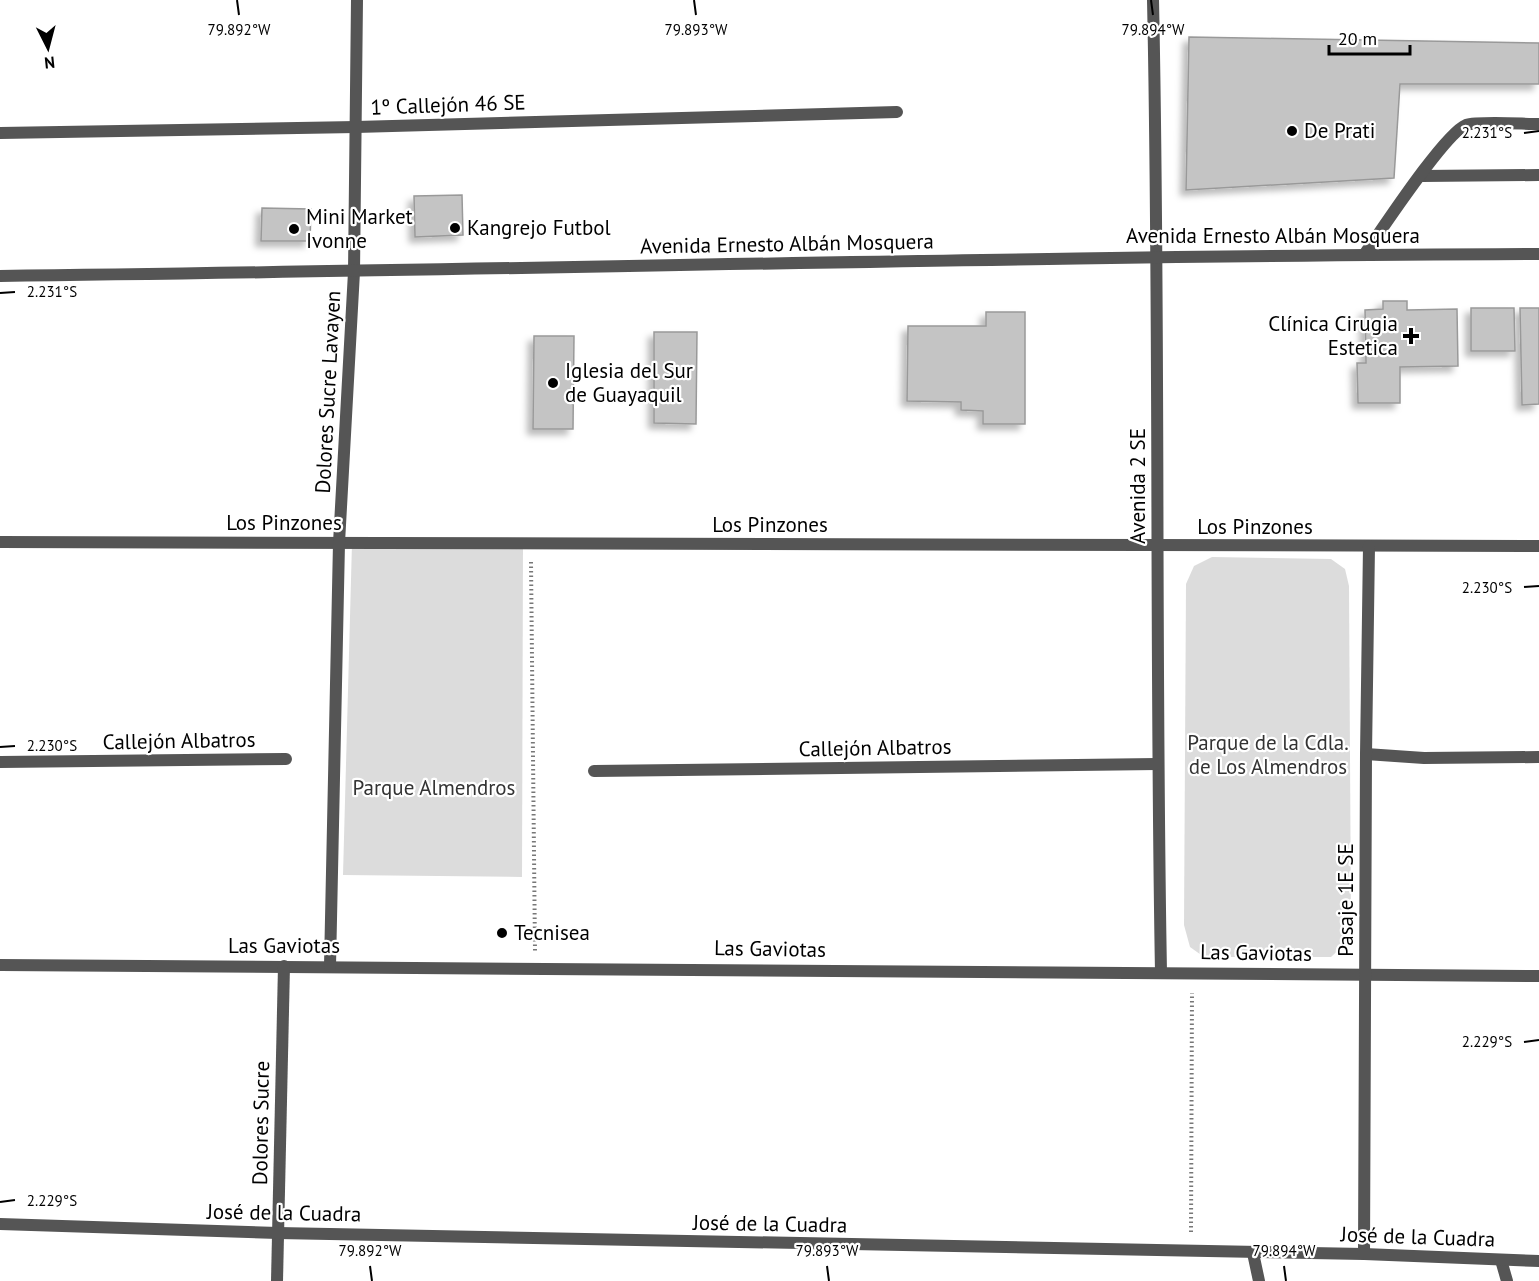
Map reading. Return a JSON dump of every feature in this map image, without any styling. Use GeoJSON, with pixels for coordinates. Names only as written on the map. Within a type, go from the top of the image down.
{"type":"FeatureCollection","features":[{"type":"Feature","properties":{"kind":"street","name":"Dolores Sucre Lavayen"},"geometry":{"type":"LineString","coordinates":[[330,966],[339,543],[354,272],[357,0]]}},
{"type":"Feature","properties":{"kind":"street","name":"Avenida 2 SE"},"geometry":{"type":"LineString","coordinates":[[1153,0],[1158,256],[1157,764],[1161,972]]}},
{"type":"Feature","properties":{"kind":"street","name":"1º Callejón 46 SE"},"geometry":{"type":"LineString","coordinates":[[0,133],[356,127],[897,112]]}},
{"type":"Feature","properties":{"kind":"street"},"geometry":{"type":"LineString","coordinates":[[1364,255],[1411,187],[1422,176],[1451,136],[1466,125],[1539,124]]}},
{"type":"Feature","properties":{"kind":"street"},"geometry":{"type":"LineString","coordinates":[[1422,176],[1539,175]]}},
{"type":"Feature","properties":{"kind":"street","name":"Avenida Ernesto Albán Mosquera"},"geometry":{"type":"LineString","coordinates":[[0,276],[354,272],[1158,256],[1539,254]]}},
{"type":"Feature","properties":{"kind":"street","name":"Los Pinzones"},"geometry":{"type":"LineString","coordinates":[[0,542],[1539,546]]}},
{"type":"Feature","properties":{"kind":"street","name":"Pasaje 1E SE"},"geometry":{"type":"LineString","coordinates":[[1364,1254],[1366,754],[1370,546]]}},
{"type":"Feature","properties":{"kind":"street"},"geometry":{"type":"LineString","coordinates":[[1366,754],[1424,758],[1539,757]]}},
{"type":"Feature","properties":{"kind":"street","name":"Callejón Albatros"},"geometry":{"type":"LineString","coordinates":[[0,762],[286,759]]}},
{"type":"Feature","properties":{"kind":"street","name":"Callejón Albatros"},"geometry":{"type":"LineString","coordinates":[[594,771],[1157,764]]}},
{"type":"Feature","properties":{"kind":"street","name":"Las Gaviotas"},"geometry":{"type":"LineString","coordinates":[[0,965],[535,967],[1539,976]]}},
{"type":"Feature","properties":{"kind":"street","name":"Dolores Sucre"},"geometry":{"type":"LineString","coordinates":[[277,1281],[284,966]]}},
{"type":"Feature","properties":{"kind":"street","name":"José de la Cuadra"},"geometry":{"type":"LineString","coordinates":[[0,1224],[278,1233],[1364,1254],[1539,1261]]}},
{"type":"Feature","properties":{"kind":"street"},"geometry":{"type":"LineString","coordinates":[[1253,1253],[1259,1281]]}},
{"type":"Feature","properties":{"kind":"street"},"geometry":{"type":"LineString","coordinates":[[1501,1260],[1508,1281]]}},
{"type":"Feature","properties":{"kind":"path"},"geometry":{"type":"LineString","coordinates":[[531,544],[535,967]]}},
{"type":"Feature","properties":{"kind":"path"},"geometry":{"type":"LineString","coordinates":[[1191,1252],[1192,972]]}},
{"type":"Feature","properties":{"kind":"green space","name":"Parque Almendros"},"geometry":{"type":"Polygon","coordinates":[[[352,543],[523,544],[522,877],[343,875],[352,543]]]}},
{"type":"Feature","properties":{"kind":"green space","name":"Parque de la Cdla. de Los Almendros"},"geometry":{"type":"Polygon","coordinates":[[[1212,557],[1331,559],[1345,569],[1349,586],[1351,927],[1345,944],[1331,957],[1204,957],[1190,947],[1184,925],[1186,584],[1194,566],[1212,557]]]}},
{"type":"Feature","properties":{"kind":"building","name":"De Prati"},"geometry":{"type":"Polygon","coordinates":[[[1189,37],[1539,43],[1539,84],[1400,84],[1394,178],[1186,190],[1189,37]]]}},
{"type":"Feature","properties":{"kind":"building"},"geometry":{"type":"Polygon","coordinates":[[[462,195],[463,235],[415,237],[414,196],[462,195]]]}},
{"type":"Feature","properties":{"kind":"building"},"geometry":{"type":"Polygon","coordinates":[[[262,208],[311,209],[310,241],[261,241],[262,208]]]}},
{"type":"Feature","properties":{"kind":"building","name":"Clínica Cirugia Estetica"},"geometry":{"type":"Polygon","coordinates":[[[1383,301],[1407,301],[1407,310],[1457,309],[1458,366],[1400,367],[1400,403],[1358,403],[1357,363],[1366,363],[1365,310],[1383,309],[1383,301]]]}},
{"type":"Feature","properties":{"kind":"building"},"geometry":{"type":"Polygon","coordinates":[[[1471,308],[1514,308],[1515,351],[1471,351],[1471,308]]]}},
{"type":"Feature","properties":{"kind":"building"},"geometry":{"type":"Polygon","coordinates":[[[1520,308],[1539,308],[1539,404],[1522,405],[1520,308]]]}},
{"type":"Feature","properties":{"kind":"building"},"geometry":{"type":"Polygon","coordinates":[[[986,312],[1025,312],[1025,424],[983,424],[983,411],[961,410],[961,402],[907,401],[908,326],[986,326],[986,312]]]}},
{"type":"Feature","properties":{"kind":"building"},"geometry":{"type":"Polygon","coordinates":[[[654,332],[697,332],[696,424],[654,423],[654,332]]]}},
{"type":"Feature","properties":{"kind":"building","name":"Iglesia del Sur de Guayaquil"},"geometry":{"type":"Polygon","coordinates":[[[534,336],[574,336],[573,429],[533,429],[534,336]]]}},
{"type":"Feature","properties":{"kind":"place","name":"De Prati"},"geometry":{"type":"Point","coordinates":[1292,131]}},
{"type":"Feature","properties":{"kind":"place","name":"Kangrejo Futbol"},"geometry":{"type":"Point","coordinates":[455,228]}},
{"type":"Feature","properties":{"kind":"place","name":"Mini Market Ivonne"},"geometry":{"type":"Point","coordinates":[294,229]}},
{"type":"Feature","properties":{"kind":"place","name":"Clínica Cirugia Estetica"},"geometry":{"type":"Point","coordinates":[1411,336]}},
{"type":"Feature","properties":{"kind":"place","name":"Iglesia del Sur de Guayaquil"},"geometry":{"type":"Point","coordinates":[553,383]}},
{"type":"Feature","properties":{"kind":"place","name":"Tecnisea"},"geometry":{"type":"Point","coordinates":[502,933]}}]}
